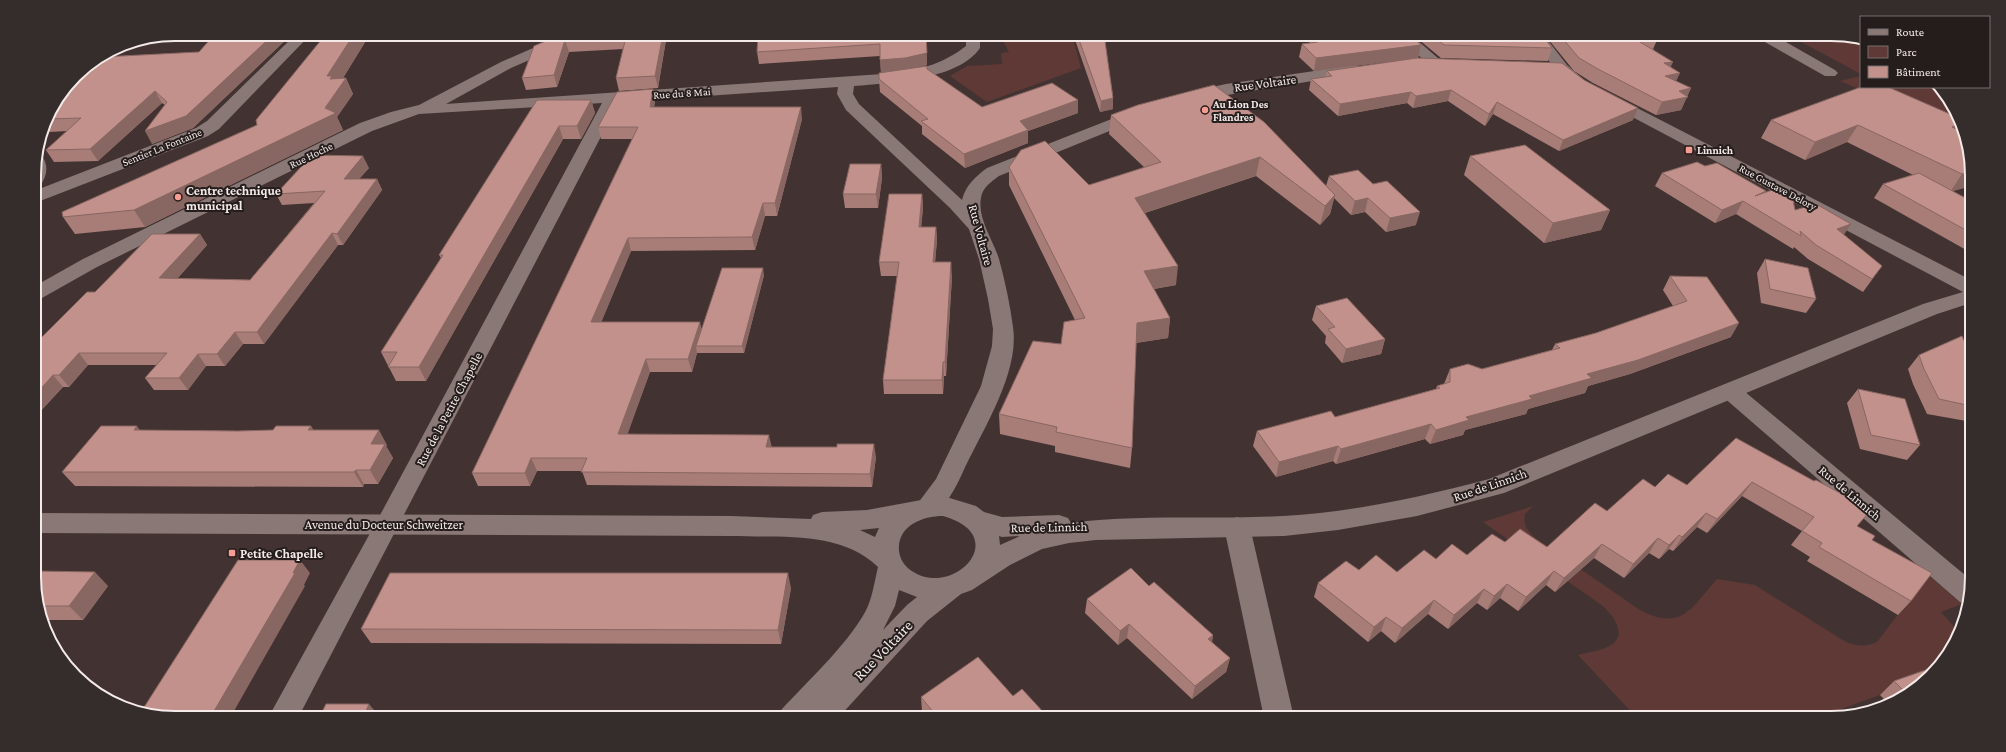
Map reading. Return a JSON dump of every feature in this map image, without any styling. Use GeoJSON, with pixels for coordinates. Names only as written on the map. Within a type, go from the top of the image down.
{"type":"FeatureCollection","features":[{"type":"Feature","properties":{"kind":"street","name":"Sentier La Fontaine"},"geometry":{"type":"LineString","coordinates":[[41,195],[202,132],[213,125],[297,41]]}},
{"type":"Feature","properties":{"kind":"street","name":"Rue Hoche"},"geometry":{"type":"LineString","coordinates":[[41,288],[366,127],[397,115],[421,110],[506,65],[561,41]]}},
{"type":"Feature","properties":{"kind":"street","name":"Rue du 8 Mai"},"geometry":{"type":"LineString","coordinates":[[421,110],[847,82],[912,76],[933,72],[953,64],[973,48],[973,41]]}},
{"type":"Feature","properties":{"kind":"street"},"geometry":{"type":"LineString","coordinates":[[1408,64],[1446,65],[1411,41]]}},
{"type":"Feature","properties":{"kind":"street","name":"Rue Gustave Delory"},"geometry":{"type":"LineString","coordinates":[[1541,41],[1562,68],[1586,87],[1965,285]]}},
{"type":"Feature","properties":{"kind":"street"},"geometry":{"type":"LineString","coordinates":[[1773,41],[1830,73]]}},
{"type":"Feature","properties":{"kind":"street","name":"Rue Voltaire"},"geometry":{"type":"LineString","coordinates":[[1174,101],[1226,89],[1372,68]]}},
{"type":"Feature","properties":{"kind":"street"},"geometry":{"type":"LineString","coordinates":[[1542,68],[1562,68]]}},
{"type":"Feature","properties":{"kind":"street"},"geometry":{"type":"LineString","coordinates":[[847,82],[845,94],[852,107],[956,204],[979,230]]}},
{"type":"Feature","properties":{"kind":"street","name":"Rue de la Petite Chapelle"},"geometry":{"type":"LineString","coordinates":[[286,711],[388,524],[613,98]]}},
{"type":"Feature","properties":{"kind":"street","name":"Rue Voltaire"},"geometry":{"type":"LineString","coordinates":[[919,510],[940,492],[946,484],[990,389],[1002,353],[1004,342],[1003,329],[986,250],[971,203],[973,193],[983,179],[993,172],[1152,109]]}},
{"type":"Feature","properties":{"kind":"street","name":"Rue de Linnich"},"geometry":{"type":"LineString","coordinates":[[977,572],[1007,553],[1041,540],[1076,533],[1122,529],[1292,525],[1411,509],[1446,501],[1495,486],[1730,392],[1930,309],[1965,298]]}},
{"type":"Feature","properties":{"kind":"street","name":"Rue de Linnich"},"geometry":{"type":"LineString","coordinates":[[1730,392],[1964,590]]}},
{"type":"Feature","properties":{"kind":"street"},"geometry":{"type":"LineString","coordinates":[[943,506],[959,509],[978,520],[988,536],[989,548],[985,561],[977,572],[966,581],[951,587],[936,589],[920,587],[900,578],[889,563],[886,546],[889,533],[898,521],[919,510],[943,506]]}},
{"type":"Feature","properties":{"kind":"street","name":"Avenue du Docteur Schweitzer"},"geometry":{"type":"LineString","coordinates":[[731,526],[867,520],[919,510]]}},
{"type":"Feature","properties":{"kind":"street","name":"Rue de Linnich"},"geometry":{"type":"LineString","coordinates":[[978,520],[1002,528],[1081,525],[1122,529]]}},
{"type":"Feature","properties":{"kind":"street","name":"Avenue du Docteur Schweitzer"},"geometry":{"type":"LineString","coordinates":[[41,523],[731,526],[821,531],[846,535],[868,545],[889,563]]}},
{"type":"Feature","properties":{"kind":"street"},"geometry":{"type":"LineString","coordinates":[[1237,527],[1277,711]]}},
{"type":"Feature","properties":{"kind":"street","name":"Rue Voltaire"},"geometry":{"type":"LineString","coordinates":[[798,711],[844,661],[870,629],[882,606],[889,563]]}},
{"type":"Feature","properties":{"kind":"street","name":"Rue Voltaire"},"geometry":{"type":"LineString","coordinates":[[826,711],[917,613],[951,587]]}},
{"type":"Feature","properties":{"kind":"green space"},"geometry":{"type":"Polygon","coordinates":[[[1003,41],[1074,41],[1081,68],[987,102],[950,76],[967,66],[1002,64],[1001,53],[1009,52],[1003,41]]]}},
{"type":"Feature","properties":{"kind":"green space"},"geometry":{"type":"Polygon","coordinates":[[[1799,41],[1848,42],[1860,45],[1860,73],[1799,41]]]}},
{"type":"Feature","properties":{"kind":"green space"},"geometry":{"type":"Polygon","coordinates":[[[1860,76],[1860,88],[1933,88],[1947,108],[1957,131],[1840,81],[1860,76]]]}},
{"type":"Feature","properties":{"kind":"green space"},"geometry":{"type":"Polygon","coordinates":[[[1533,506],[1525,514],[1525,524],[1534,537],[1640,610],[1666,619],[1676,618],[1684,614],[1700,599],[1717,579],[1755,585],[1846,642],[1858,645],[1873,644],[1877,642],[1928,575],[1962,604],[1941,612],[1955,627],[1947,644],[1933,664],[1928,666],[1930,668],[1926,672],[1912,684],[1836,711],[1630,711],[1578,655],[1603,649],[1611,645],[1616,640],[1618,629],[1609,612],[1600,604],[1483,522],[1533,506]]]}},
{"type":"Feature","properties":{"kind":"building"},"geometry":{"type":"Polygon","coordinates":[[[209,41],[266,41],[186,116],[145,131],[167,102],[155,91],[90,149],[46,150],[81,118],[54,119],[59,108],[80,80],[108,59],[113,56],[199,52],[209,41]]]}},
{"type":"Feature","properties":{"kind":"building"},"geometry":{"type":"Polygon","coordinates":[[[320,41],[350,41],[327,76],[332,76],[330,79],[346,78],[325,108],[336,113],[134,210],[63,217],[62,212],[257,125],[256,120],[320,41]]]}},
{"type":"Feature","properties":{"kind":"building"},"geometry":{"type":"Polygon","coordinates":[[[546,41],[565,41],[554,75],[522,78],[534,46],[546,41]]]}},
{"type":"Feature","properties":{"kind":"building"},"geometry":{"type":"Polygon","coordinates":[[[625,41],[662,41],[655,76],[616,78],[625,41]]]}},
{"type":"Feature","properties":{"kind":"building"},"geometry":{"type":"Polygon","coordinates":[[[758,41],[926,41],[927,53],[905,58],[880,60],[880,44],[757,52],[758,41]]]}},
{"type":"Feature","properties":{"kind":"building"},"geometry":{"type":"Polygon","coordinates":[[[1080,41],[1105,41],[1113,98],[1101,101],[1080,41]]]}},
{"type":"Feature","properties":{"kind":"building"},"geometry":{"type":"Polygon","coordinates":[[[1417,41],[1421,45],[1316,58],[1302,44],[1318,42],[1417,41]]]}},
{"type":"Feature","properties":{"kind":"building"},"geometry":{"type":"Polygon","coordinates":[[[1439,41],[1546,41],[1552,48],[1444,45],[1439,41]]]}},
{"type":"Feature","properties":{"kind":"building"},"geometry":{"type":"Polygon","coordinates":[[[1565,41],[1638,41],[1673,62],[1664,63],[1680,73],[1665,76],[1691,88],[1679,91],[1688,97],[1662,102],[1579,58],[1565,41]]]}},
{"type":"Feature","properties":{"kind":"building"},"geometry":{"type":"Polygon","coordinates":[[[1417,58],[1562,63],[1584,80],[1638,108],[1563,140],[1497,102],[1489,114],[1451,90],[1416,96],[1411,92],[1340,104],[1311,79],[1332,76],[1327,71],[1417,58]]]}},
{"type":"Feature","properties":{"kind":"building"},"geometry":{"type":"Polygon","coordinates":[[[927,66],[927,69],[982,107],[1052,83],[1078,100],[1020,121],[1028,130],[964,154],[921,121],[928,119],[879,79],[879,73],[927,66]]]}},
{"type":"Feature","properties":{"kind":"building"},"geometry":{"type":"Polygon","coordinates":[[[1214,85],[1264,122],[1335,195],[1325,206],[1260,157],[1135,198],[1178,266],[1144,271],[1170,318],[1137,323],[1132,448],[1056,432],[1057,427],[999,414],[1033,341],[1061,344],[1064,322],[1085,318],[1009,167],[1021,150],[1045,141],[1089,185],[1161,162],[1111,115],[1138,105],[1214,85]]]}},
{"type":"Feature","properties":{"kind":"building"},"geometry":{"type":"Polygon","coordinates":[[[1860,87],[1890,88],[1950,114],[1955,125],[1952,127],[1957,129],[1960,140],[1964,158],[1965,173],[1962,174],[1858,125],[1815,142],[1771,120],[1860,87]]]}},
{"type":"Feature","properties":{"kind":"building"},"geometry":{"type":"Polygon","coordinates":[[[653,89],[650,107],[801,107],[775,203],[763,203],[752,237],[628,238],[591,322],[700,322],[688,359],[646,359],[618,434],[769,435],[766,447],[837,447],[837,444],[874,444],[870,474],[581,472],[587,458],[531,458],[525,473],[472,473],[638,127],[598,127],[617,92],[653,89]]]}},
{"type":"Feature","properties":{"kind":"building"},"geometry":{"type":"Polygon","coordinates":[[[537,100],[591,100],[577,126],[559,126],[419,367],[388,367],[397,352],[381,352],[443,255],[439,255],[537,100]]]}},
{"type":"Feature","properties":{"kind":"building"},"geometry":{"type":"Polygon","coordinates":[[[1525,145],[1610,210],[1553,223],[1470,156],[1525,145]]]}},
{"type":"Feature","properties":{"kind":"building"},"geometry":{"type":"Polygon","coordinates":[[[312,155],[363,156],[344,179],[377,179],[337,234],[332,233],[257,332],[235,332],[217,354],[198,354],[179,378],[145,378],[167,353],[79,353],[59,375],[53,375],[41,388],[41,338],[87,292],[95,292],[152,234],[200,234],[159,278],[250,280],[325,191],[276,194],[312,155]]]}},
{"type":"Feature","properties":{"kind":"building"},"geometry":{"type":"Polygon","coordinates":[[[1697,162],[1705,166],[1717,163],[1766,191],[1755,196],[1775,189],[1793,200],[1795,210],[1816,204],[1851,224],[1837,229],[1882,266],[1872,279],[1816,245],[1800,231],[1801,236],[1743,201],[1722,210],[1662,173],[1697,162]]]}},
{"type":"Feature","properties":{"kind":"building"},"geometry":{"type":"Polygon","coordinates":[[[850,164],[881,164],[876,194],[843,194],[850,164]]]}},
{"type":"Feature","properties":{"kind":"building"},"geometry":{"type":"Polygon","coordinates":[[[1358,170],[1373,184],[1387,181],[1420,212],[1390,218],[1368,198],[1355,201],[1329,176],[1358,170]]]}},
{"type":"Feature","properties":{"kind":"building"},"geometry":{"type":"Polygon","coordinates":[[[1919,173],[1965,198],[1965,230],[1883,184],[1919,173]]]}},
{"type":"Feature","properties":{"kind":"building"},"geometry":{"type":"Polygon","coordinates":[[[889,194],[922,194],[919,227],[936,227],[933,262],[951,262],[945,362],[943,362],[942,380],[883,380],[899,262],[879,262],[889,194]]]}},
{"type":"Feature","properties":{"kind":"building"},"geometry":{"type":"Polygon","coordinates":[[[1765,259],[1808,268],[1816,299],[1770,289],[1765,259]]]}},
{"type":"Feature","properties":{"kind":"building"},"geometry":{"type":"Polygon","coordinates":[[[722,268],[763,268],[742,346],[696,346],[722,268]]]}},
{"type":"Feature","properties":{"kind":"building"},"geometry":{"type":"Polygon","coordinates":[[[1670,276],[1707,277],[1739,323],[1638,360],[1587,374],[1592,378],[1529,396],[1532,399],[1466,417],[1469,420],[1436,430],[1431,424],[1341,449],[1338,446],[1279,462],[1257,431],[1331,411],[1335,417],[1440,388],[1437,386],[1450,382],[1450,369],[1468,364],[1482,369],[1560,348],[1555,344],[1596,333],[1687,301],[1670,276]]]}},
{"type":"Feature","properties":{"kind":"building"},"geometry":{"type":"Polygon","coordinates":[[[1347,298],[1385,339],[1346,349],[1328,329],[1335,327],[1316,306],[1347,298]]]}},
{"type":"Feature","properties":{"kind":"building"},"geometry":{"type":"Polygon","coordinates":[[[1962,336],[1965,343],[1965,405],[1939,399],[1924,369],[1919,355],[1962,336]]]}},
{"type":"Feature","properties":{"kind":"building"},"geometry":{"type":"Polygon","coordinates":[[[1858,389],[1905,399],[1920,445],[1871,435],[1858,389]]]}},
{"type":"Feature","properties":{"kind":"building"},"geometry":{"type":"Polygon","coordinates":[[[101,426],[137,426],[134,430],[238,431],[273,430],[276,426],[311,426],[308,430],[379,430],[371,444],[385,444],[370,470],[356,470],[354,472],[62,472],[101,426]]]}},
{"type":"Feature","properties":{"kind":"building"},"geometry":{"type":"Polygon","coordinates":[[[1736,438],[1814,481],[1816,480],[1871,510],[1857,526],[1875,536],[1872,540],[1932,573],[1911,601],[1819,547],[1822,543],[1802,531],[1814,517],[1752,482],[1717,519],[1706,513],[1682,537],[1679,535],[1669,545],[1658,538],[1633,564],[1602,544],[1564,578],[1554,571],[1526,597],[1507,584],[1494,596],[1484,589],[1454,615],[1434,600],[1402,628],[1386,617],[1374,627],[1318,583],[1346,561],[1359,570],[1376,555],[1397,572],[1424,550],[1436,559],[1452,544],[1467,555],[1492,534],[1505,542],[1520,529],[1547,547],[1595,503],[1607,511],[1643,479],[1655,487],[1668,474],[1687,485],[1736,438]]]}},
{"type":"Feature","properties":{"kind":"building"},"geometry":{"type":"Polygon","coordinates":[[[238,560],[300,560],[293,573],[295,573],[214,711],[166,711],[144,707],[238,560]]]}},
{"type":"Feature","properties":{"kind":"building"},"geometry":{"type":"Polygon","coordinates":[[[1131,568],[1149,586],[1154,582],[1213,635],[1208,639],[1230,658],[1195,686],[1129,624],[1120,631],[1087,599],[1131,568]]]}},
{"type":"Feature","properties":{"kind":"building"},"geometry":{"type":"Polygon","coordinates":[[[41,571],[95,572],[69,606],[45,606],[41,586],[41,571]]]}},
{"type":"Feature","properties":{"kind":"building"},"geometry":{"type":"Polygon","coordinates":[[[390,573],[788,573],[778,630],[361,629],[390,573]]]}},
{"type":"Feature","properties":{"kind":"building"},"geometry":{"type":"Polygon","coordinates":[[[978,657],[1013,696],[1022,689],[1042,711],[932,711],[921,697],[978,657]]]}},
{"type":"Feature","properties":{"kind":"building"},"geometry":{"type":"Polygon","coordinates":[[[1929,669],[1903,690],[1894,681],[1929,669]]]}},
{"type":"Feature","properties":{"kind":"building"},"geometry":{"type":"Polygon","coordinates":[[[326,704],[369,704],[366,711],[322,711],[326,704]]]}},
{"type":"Feature","properties":{"kind":"place","name":"Au Lion Des Flandres"},"geometry":{"type":"Point","coordinates":[1205,110]}},
{"type":"Feature","properties":{"kind":"place","name":"Linnich"},"geometry":{"type":"Point","coordinates":[1689,150]}},
{"type":"Feature","properties":{"kind":"place","name":"Centre technique municipal"},"geometry":{"type":"Point","coordinates":[178,197]}},
{"type":"Feature","properties":{"kind":"place","name":"Petite Chapelle"},"geometry":{"type":"Point","coordinates":[232,553]}}]}
